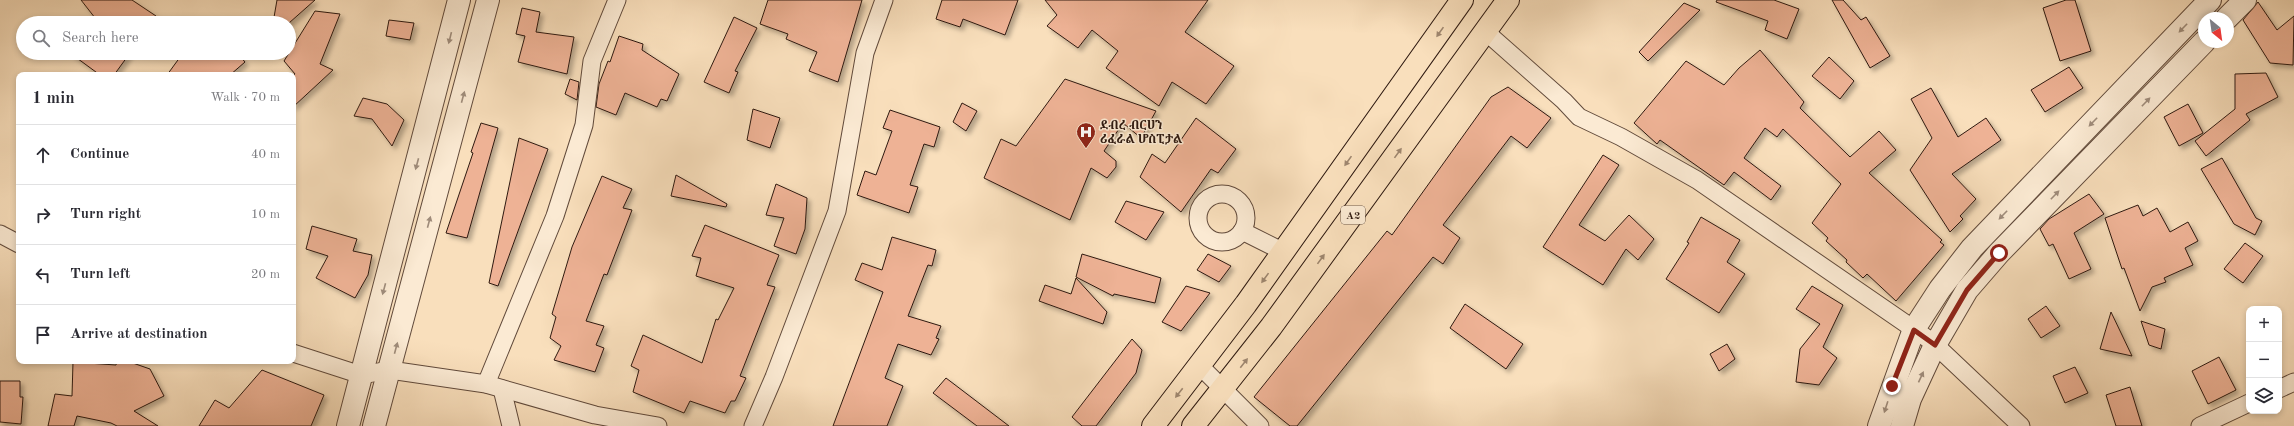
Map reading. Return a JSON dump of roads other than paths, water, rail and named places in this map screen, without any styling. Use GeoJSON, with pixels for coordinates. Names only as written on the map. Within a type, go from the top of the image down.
{"type":"FeatureCollection","features":[{"type":"Feature","properties":{"kind":"highway"},"geometry":{"type":"LineString","coordinates":[[1153,426],[1200,366],[1284,252],[1462,0]]}},
{"type":"Feature","properties":{"kind":"highway","name":"A2"},"geometry":{"type":"LineString","coordinates":[[1193,426],[1223,390],[1271,327],[1508,0]]}},
{"type":"Feature","properties":{"kind":"street"},"geometry":{"type":"LineString","coordinates":[[348,426],[459,0]]}},
{"type":"Feature","properties":{"kind":"street"},"geometry":{"type":"LineString","coordinates":[[374,426],[488,0]]}},
{"type":"Feature","properties":{"kind":"street"},"geometry":{"type":"LineString","coordinates":[[511,426],[494,387],[555,216],[584,125],[592,61],[617,0]]}},
{"type":"Feature","properties":{"kind":"street"},"geometry":{"type":"LineString","coordinates":[[753,426],[774,377],[837,211],[865,53],[884,0]]}},
{"type":"Feature","properties":{"kind":"street"},"geometry":{"type":"LineString","coordinates":[[1879,426],[1914,330],[1940,289],[1972,248],[2210,0]]}},
{"type":"Feature","properties":{"kind":"street"},"geometry":{"type":"LineString","coordinates":[[2233,12],[2245,0]]}},
{"type":"Feature","properties":{"kind":"street"},"geometry":{"type":"LineString","coordinates":[[1486,32],[1564,101],[1579,117],[1621,137],[1697,180],[1935,345],[2021,426]]}},
{"type":"Feature","properties":{"kind":"street"},"geometry":{"type":"LineString","coordinates":[[1902,426],[1910,399],[1935,345],[1967,290],[1999,253],[2198,48]]}},
{"type":"Feature","properties":{"kind":"street"},"geometry":{"type":"LineString","coordinates":[[1242,231],[1284,252]]}},
{"type":"Feature","properties":{"kind":"street"},"geometry":{"type":"LineString","coordinates":[[0,234],[16,242]]}},
{"type":"Feature","properties":{"kind":"street"},"geometry":{"type":"LineString","coordinates":[[296,355],[361,375],[390,370],[494,387],[595,415],[658,426]]}},
{"type":"Feature","properties":{"kind":"street"},"geometry":{"type":"LineString","coordinates":[[1200,366],[1260,426]]}},
{"type":"Feature","properties":{"kind":"street"},"geometry":{"type":"LineString","coordinates":[[2282,388],[2294,382]]}},
{"type":"Feature","properties":{"kind":"street"},"geometry":{"type":"LineString","coordinates":[[2200,426],[2246,404]]}},
{"type":"Feature","properties":{"kind":"place","name":"ደብረ ብርሀን ሪፈራል ሆስፒታል"},"geometry":{"type":"Point","coordinates":[1086,149]}}]}
